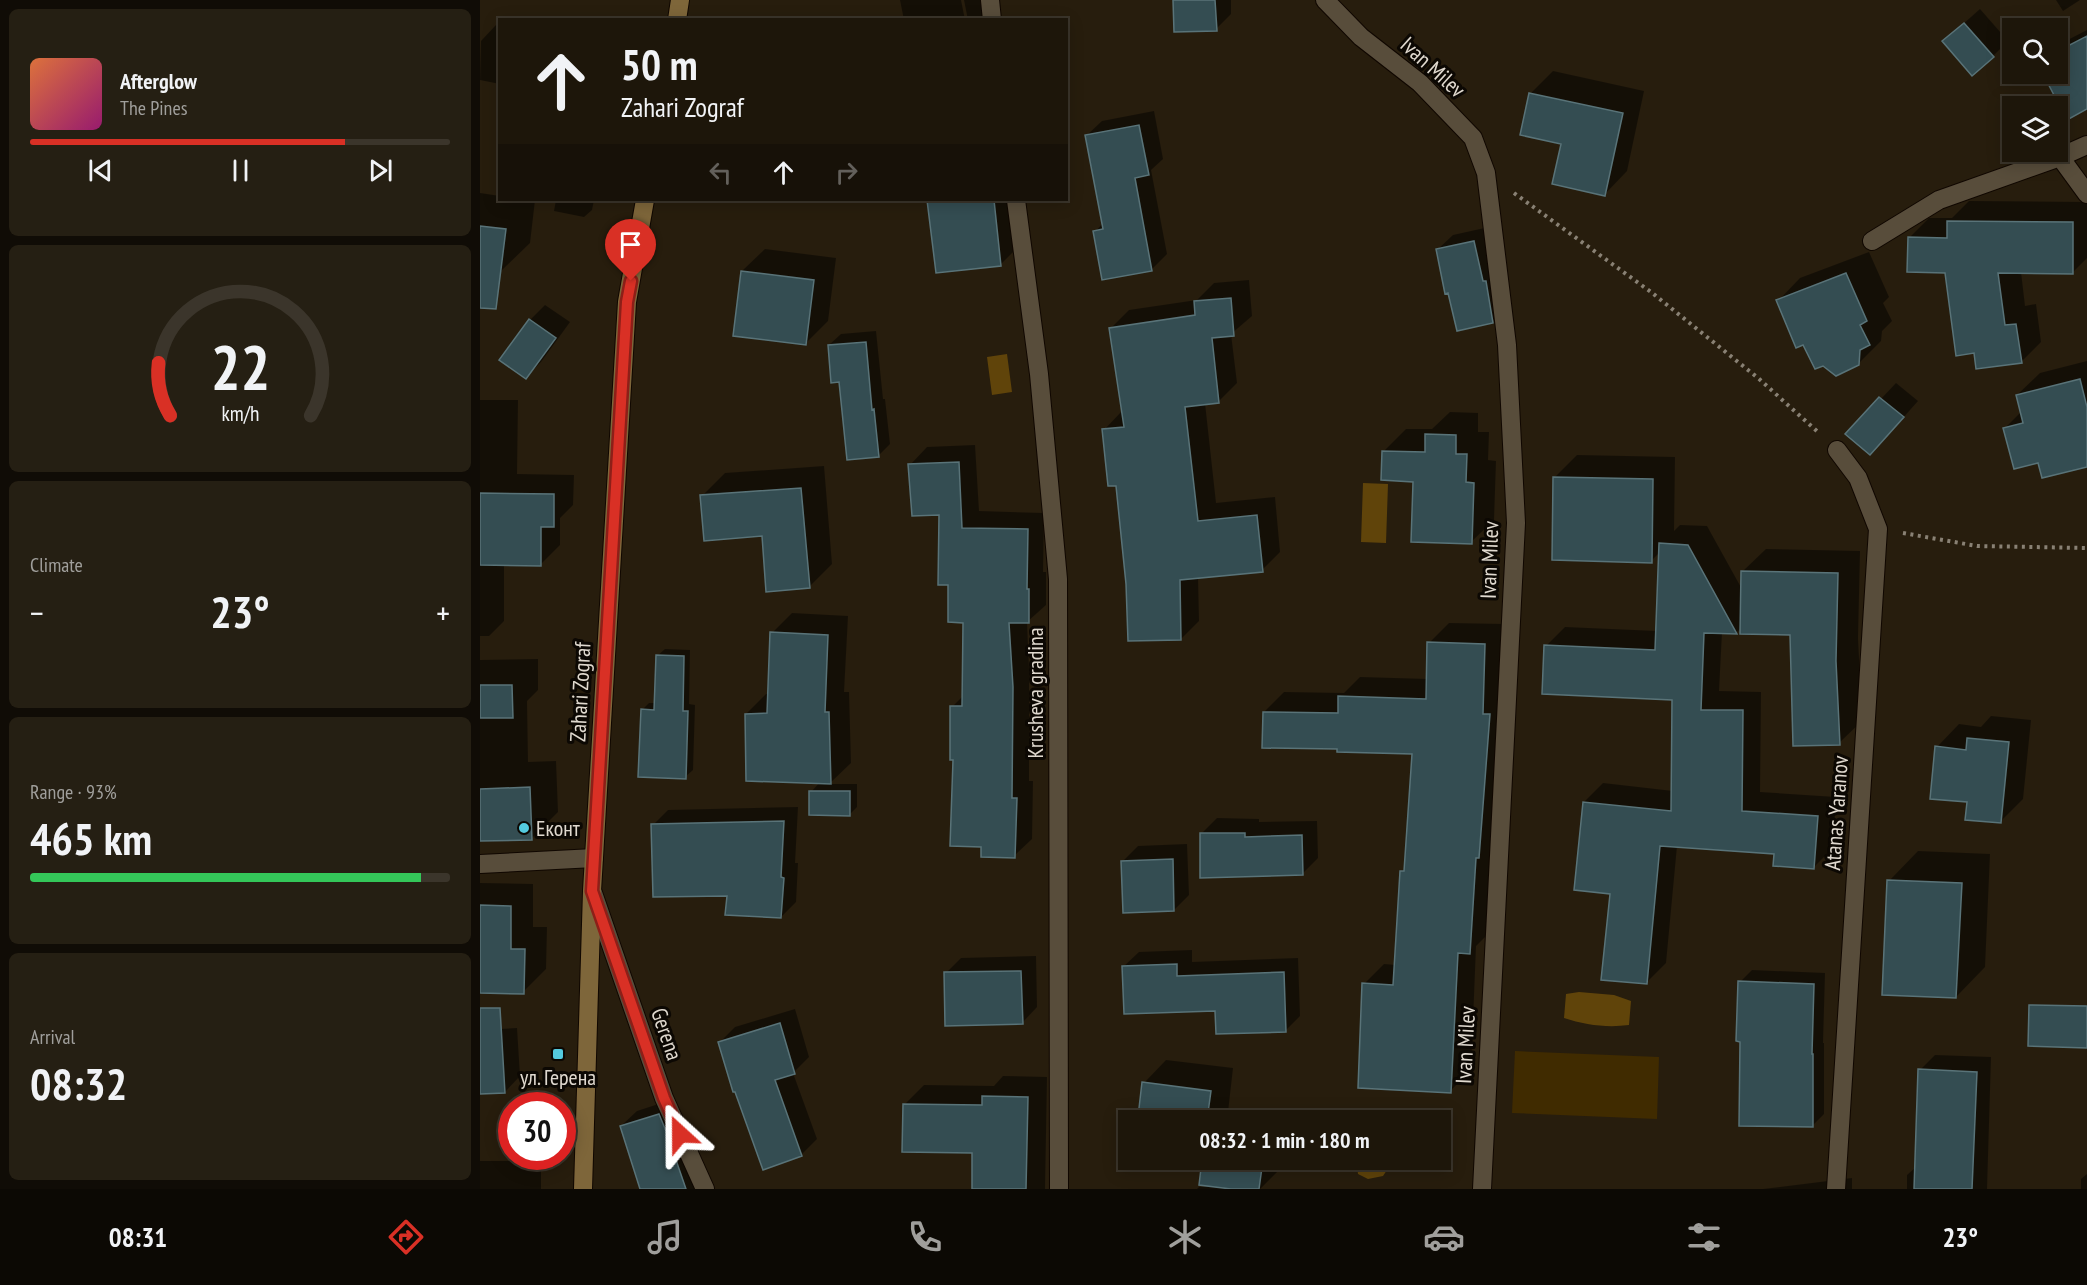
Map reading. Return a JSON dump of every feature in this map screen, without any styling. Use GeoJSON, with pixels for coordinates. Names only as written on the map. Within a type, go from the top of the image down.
{"type":"FeatureCollection","features":[{"type":"Feature","properties":{"kind":"street"},"geometry":{"type":"LineString","coordinates":[[677,18],[680,0]]}},
{"type":"Feature","properties":{"kind":"street"},"geometry":{"type":"LineString","coordinates":[[990,0],[993,18]]}},
{"type":"Feature","properties":{"kind":"street","name":"Ivan Milev"},"geometry":{"type":"LineString","coordinates":[[1325,0],[1361,37],[1420,83],[1473,138],[1486,173],[1508,345],[1516,523],[1482,1189]]}},
{"type":"Feature","properties":{"kind":"street"},"geometry":{"type":"LineString","coordinates":[[2068,153],[2087,144]]}},
{"type":"Feature","properties":{"kind":"street"},"geometry":{"type":"LineString","coordinates":[[1872,241],[1939,200],[2046,162]]}},
{"type":"Feature","properties":{"kind":"street"},"geometry":{"type":"LineString","coordinates":[[2064,162],[2087,194]]}},
{"type":"Feature","properties":{"kind":"street","name":"Zahari Zograf"},"geometry":{"type":"LineString","coordinates":[[583,1189],[592,891],[627,302],[645,201]]}},
{"type":"Feature","properties":{"kind":"street","name":"Krusheva gradina"},"geometry":{"type":"LineString","coordinates":[[1016,201],[1039,374],[1058,579],[1059,1189]]}},
{"type":"Feature","properties":{"kind":"street","name":"Atanas Yaranov"},"geometry":{"type":"LineString","coordinates":[[1836,1189],[1878,529],[1858,478],[1837,450]]}},
{"type":"Feature","properties":{"kind":"street"},"geometry":{"type":"LineString","coordinates":[[480,864],[594,858]]}},
{"type":"Feature","properties":{"kind":"street","name":"Gerena"},"geometry":{"type":"LineString","coordinates":[[592,891],[664,1098],[705,1189]]}},
{"type":"Feature","properties":{"kind":"path"},"geometry":{"type":"LineString","coordinates":[[1486,173],[1651,291],[1758,378],[1837,450]]}},
{"type":"Feature","properties":{"kind":"path"},"geometry":{"type":"LineString","coordinates":[[1878,529],[1977,546],[2087,548]]}},
{"type":"Feature","properties":{"kind":"shaded area"},"geometry":{"type":"Polygon","coordinates":[[[1007,354],[1012,392],[992,395],[987,357],[1007,354]]]}},
{"type":"Feature","properties":{"kind":"shaded area"},"geometry":{"type":"Polygon","coordinates":[[[1363,483],[1388,484],[1386,543],[1361,542],[1363,483]]]}},
{"type":"Feature","properties":{"kind":"shaded area"},"geometry":{"type":"Polygon","coordinates":[[[1579,992],[1614,995],[1631,1001],[1629,1025],[1596,1025],[1564,1018],[1566,994],[1579,992]]]}},
{"type":"Feature","properties":{"kind":"shaded area"},"geometry":{"type":"Polygon","coordinates":[[[1515,1051],[1659,1057],[1657,1119],[1512,1113],[1515,1051]]]}},
{"type":"Feature","properties":{"kind":"shaded area"},"geometry":{"type":"Polygon","coordinates":[[[1357,1170],[1387,1170],[1383,1176],[1368,1179],[1358,1174],[1357,1170]]]}},
{"type":"Feature","properties":{"kind":"building"},"geometry":{"type":"Polygon","coordinates":[[[1173,0],[1215,0],[1217,31],[1174,32],[1173,0]]]}},
{"type":"Feature","properties":{"kind":"building"},"geometry":{"type":"Polygon","coordinates":[[[1964,23],[1994,57],[1972,76],[1942,41],[1964,23]]]}},
{"type":"Feature","properties":{"kind":"building"},"geometry":{"type":"Polygon","coordinates":[[[2087,36],[2087,109],[2068,119],[2068,96],[2054,96],[2048,84],[2068,84],[2068,46],[2087,36]]]}},
{"type":"Feature","properties":{"kind":"building"},"geometry":{"type":"Polygon","coordinates":[[[1529,93],[1623,113],[1605,196],[1552,184],[1561,144],[1520,135],[1529,93]]]}},
{"type":"Feature","properties":{"kind":"building"},"geometry":{"type":"Polygon","coordinates":[[[1139,125],[1149,175],[1135,178],[1152,271],[1102,280],[1093,231],[1103,229],[1085,135],[1139,125]]]}},
{"type":"Feature","properties":{"kind":"building"},"geometry":{"type":"Polygon","coordinates":[[[927,201],[994,201],[1001,266],[936,273],[927,201]]]}},
{"type":"Feature","properties":{"kind":"building"},"geometry":{"type":"Polygon","coordinates":[[[1947,221],[2073,222],[2073,274],[1998,273],[2005,325],[2016,324],[2022,363],[1976,369],[1974,353],[1956,356],[1945,273],[1907,272],[1908,237],[1947,238],[1947,221]]]}},
{"type":"Feature","properties":{"kind":"building"},"geometry":{"type":"Polygon","coordinates":[[[480,226],[506,229],[496,309],[480,308],[480,226]]]}},
{"type":"Feature","properties":{"kind":"building"},"geometry":{"type":"Polygon","coordinates":[[[1474,241],[1483,281],[1486,281],[1493,323],[1457,331],[1448,293],[1445,294],[1436,249],[1474,241]]]}},
{"type":"Feature","properties":{"kind":"building"},"geometry":{"type":"Polygon","coordinates":[[[741,271],[814,280],[806,345],[733,336],[741,271]]]}},
{"type":"Feature","properties":{"kind":"building"},"geometry":{"type":"Polygon","coordinates":[[[1846,273],[1867,321],[1860,325],[1870,345],[1860,350],[1859,365],[1836,376],[1823,366],[1815,369],[1803,345],[1796,348],[1776,300],[1846,273]]]}},
{"type":"Feature","properties":{"kind":"building"},"geometry":{"type":"Polygon","coordinates":[[[1231,298],[1234,336],[1212,338],[1219,403],[1185,407],[1198,521],[1257,515],[1263,572],[1180,580],[1181,640],[1128,641],[1126,584],[1116,486],[1108,486],[1102,429],[1124,427],[1109,328],[1195,315],[1194,301],[1231,298]]]}},
{"type":"Feature","properties":{"kind":"building"},"geometry":{"type":"Polygon","coordinates":[[[529,319],[556,338],[526,379],[499,360],[529,319]]]}},
{"type":"Feature","properties":{"kind":"building"},"geometry":{"type":"Polygon","coordinates":[[[866,342],[879,457],[847,460],[839,382],[831,383],[828,345],[866,342]]]}},
{"type":"Feature","properties":{"kind":"building"},"geometry":{"type":"Polygon","coordinates":[[[2080,379],[2087,407],[2087,467],[2042,478],[2038,463],[2014,469],[2003,428],[2023,423],[2016,395],[2080,379]]]}},
{"type":"Feature","properties":{"kind":"building"},"geometry":{"type":"Polygon","coordinates":[[[1879,397],[1904,417],[1870,455],[1845,434],[1879,397]]]}},
{"type":"Feature","properties":{"kind":"building"},"geometry":{"type":"Polygon","coordinates":[[[1425,434],[1456,435],[1456,454],[1467,454],[1466,482],[1474,483],[1472,544],[1411,542],[1413,482],[1381,480],[1382,451],[1425,452],[1425,434]]]}},
{"type":"Feature","properties":{"kind":"building"},"geometry":{"type":"Polygon","coordinates":[[[959,462],[962,528],[1028,529],[1029,623],[1009,623],[1013,687],[1012,798],[1017,798],[1015,858],[981,857],[981,847],[950,846],[953,760],[950,760],[950,706],[962,706],[963,623],[948,622],[948,585],[938,585],[939,515],[912,516],[908,464],[959,462]]]}},
{"type":"Feature","properties":{"kind":"building"},"geometry":{"type":"Polygon","coordinates":[[[1553,477],[1653,479],[1652,563],[1552,560],[1553,477]]]}},
{"type":"Feature","properties":{"kind":"building"},"geometry":{"type":"Polygon","coordinates":[[[801,488],[810,588],[766,592],[762,536],[704,541],[700,495],[801,488]]]}},
{"type":"Feature","properties":{"kind":"building"},"geometry":{"type":"Polygon","coordinates":[[[480,493],[554,494],[554,527],[541,527],[541,566],[480,565],[480,493]]]}},
{"type":"Feature","properties":{"kind":"building"},"geometry":{"type":"Polygon","coordinates":[[[1659,543],[1688,545],[1737,634],[1704,633],[1701,710],[1743,710],[1742,811],[1818,816],[1814,869],[1773,866],[1774,854],[1660,846],[1647,984],[1601,980],[1610,894],[1574,890],[1583,802],[1671,811],[1672,700],[1542,694],[1544,645],[1655,650],[1659,543]]]}},
{"type":"Feature","properties":{"kind":"building"},"geometry":{"type":"Polygon","coordinates":[[[1741,571],[1838,573],[1836,661],[1840,745],[1793,746],[1790,635],[1740,634],[1741,571]]]}},
{"type":"Feature","properties":{"kind":"building"},"geometry":{"type":"Polygon","coordinates":[[[770,632],[828,635],[825,712],[829,712],[831,784],[746,781],[745,714],[767,713],[770,632]]]}},
{"type":"Feature","properties":{"kind":"building"},"geometry":{"type":"Polygon","coordinates":[[[1427,642],[1485,644],[1483,714],[1490,714],[1479,858],[1476,858],[1470,954],[1458,953],[1451,1093],[1358,1088],[1362,983],[1393,985],[1400,871],[1404,871],[1412,754],[1337,752],[1337,749],[1262,748],[1263,712],[1338,713],[1338,696],[1426,699],[1427,642]]]}},
{"type":"Feature","properties":{"kind":"building"},"geometry":{"type":"Polygon","coordinates":[[[656,655],[684,656],[683,711],[688,711],[686,779],[638,777],[641,709],[654,710],[656,655]]]}},
{"type":"Feature","properties":{"kind":"building"},"geometry":{"type":"Polygon","coordinates":[[[480,685],[512,685],[513,718],[480,718],[480,685]]]}},
{"type":"Feature","properties":{"kind":"building"},"geometry":{"type":"Polygon","coordinates":[[[1967,738],[2009,742],[2001,823],[1965,820],[1967,802],[1930,799],[1935,746],[1966,750],[1967,738]]]}},
{"type":"Feature","properties":{"kind":"building"},"geometry":{"type":"Polygon","coordinates":[[[530,787],[532,840],[480,841],[480,789],[530,787]]]}},
{"type":"Feature","properties":{"kind":"building"},"geometry":{"type":"Polygon","coordinates":[[[809,791],[850,791],[850,816],[809,815],[809,791]]]}},
{"type":"Feature","properties":{"kind":"building"},"geometry":{"type":"Polygon","coordinates":[[[784,821],[781,918],[725,915],[727,896],[653,897],[651,824],[784,821]]]}},
{"type":"Feature","properties":{"kind":"building"},"geometry":{"type":"Polygon","coordinates":[[[1200,833],[1245,833],[1245,837],[1302,835],[1303,875],[1200,878],[1200,833]]]}},
{"type":"Feature","properties":{"kind":"building"},"geometry":{"type":"Polygon","coordinates":[[[1173,859],[1174,911],[1123,913],[1121,861],[1173,859]]]}},
{"type":"Feature","properties":{"kind":"building"},"geometry":{"type":"Polygon","coordinates":[[[1887,880],[1962,883],[1956,998],[1882,995],[1887,880]]]}},
{"type":"Feature","properties":{"kind":"building"},"geometry":{"type":"Polygon","coordinates":[[[480,905],[511,906],[511,949],[525,949],[524,994],[480,993],[480,905]]]}},
{"type":"Feature","properties":{"kind":"building"},"geometry":{"type":"Polygon","coordinates":[[[1177,964],[1177,976],[1284,972],[1286,1032],[1216,1034],[1215,1011],[1124,1014],[1122,966],[1177,964]]]}},
{"type":"Feature","properties":{"kind":"building"},"geometry":{"type":"Polygon","coordinates":[[[1021,971],[1023,1024],[945,1026],[944,972],[1021,971]]]}},
{"type":"Feature","properties":{"kind":"building"},"geometry":{"type":"Polygon","coordinates":[[[1738,981],[1814,984],[1813,1127],[1739,1126],[1740,1042],[1736,1041],[1738,981]]]}},
{"type":"Feature","properties":{"kind":"building"},"geometry":{"type":"Polygon","coordinates":[[[2029,1005],[2087,1006],[2087,1048],[2028,1046],[2029,1005]]]}},
{"type":"Feature","properties":{"kind":"building"},"geometry":{"type":"Polygon","coordinates":[[[480,1008],[500,1008],[505,1092],[480,1094],[480,1008]]]}},
{"type":"Feature","properties":{"kind":"building"},"geometry":{"type":"Polygon","coordinates":[[[780,1023],[795,1074],[775,1080],[802,1156],[763,1170],[735,1092],[733,1092],[718,1042],[780,1023]]]}},
{"type":"Feature","properties":{"kind":"building"},"geometry":{"type":"Polygon","coordinates":[[[1918,1069],[1977,1072],[1972,1189],[1914,1189],[1918,1069]]]}},
{"type":"Feature","properties":{"kind":"building"},"geometry":{"type":"Polygon","coordinates":[[[1142,1082],[1211,1091],[1208,1110],[1139,1110],[1142,1082]]]}},
{"type":"Feature","properties":{"kind":"building"},"geometry":{"type":"Polygon","coordinates":[[[982,1096],[1028,1097],[1026,1189],[972,1189],[972,1153],[902,1152],[903,1104],[982,1105],[982,1096]]]}},
{"type":"Feature","properties":{"kind":"building"},"geometry":{"type":"Polygon","coordinates":[[[659,1114],[686,1189],[640,1189],[620,1126],[659,1114]]]}},
{"type":"Feature","properties":{"kind":"building"},"geometry":{"type":"Polygon","coordinates":[[[1201,1170],[1262,1170],[1259,1189],[1231,1189],[1199,1185],[1201,1170]]]}},
{"type":"Feature","properties":{"kind":"place","name":"Еконт"},"geometry":{"type":"Point","coordinates":[524,828]}},
{"type":"Feature","properties":{"kind":"place","name":"ул. Герена"},"geometry":{"type":"Point","coordinates":[558,1054]}},
{"type":"Feature","properties":{"kind":"route"},"geometry":{"type":"LineString","coordinates":[[631,281],[627,302],[592,891],[664,1098],[680,1134]]}}]}
